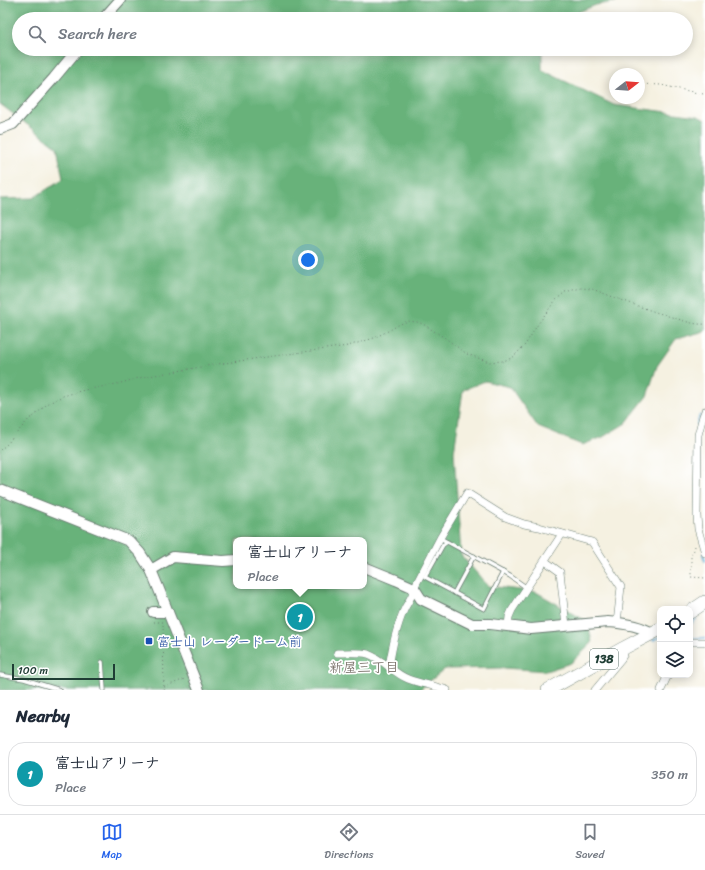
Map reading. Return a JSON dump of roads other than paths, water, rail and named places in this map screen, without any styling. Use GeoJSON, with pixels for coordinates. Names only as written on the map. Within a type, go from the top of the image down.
{"type":"FeatureCollection","features":[{"type":"Feature","properties":{"kind":"highway"},"geometry":{"type":"LineString","coordinates":[[693,610],[705,602]]}},
{"type":"Feature","properties":{"kind":"highway","name":"138"},"geometry":{"type":"LineString","coordinates":[[548,690],[656,631]]}},
{"type":"Feature","properties":{"kind":"street"},"geometry":{"type":"LineString","coordinates":[[109,12],[120,0]]}},
{"type":"Feature","properties":{"kind":"street"},"geometry":{"type":"LineString","coordinates":[[0,129],[13,124],[72,56]]}},
{"type":"Feature","properties":{"kind":"street"},"geometry":{"type":"LineString","coordinates":[[705,411],[702,416],[698,435],[696,516],[705,553]]}},
{"type":"Feature","properties":{"kind":"street"},"geometry":{"type":"LineString","coordinates":[[0,490],[129,541],[140,553],[151,570],[199,690]]}},
{"type":"Feature","properties":{"kind":"street"},"geometry":{"type":"LineString","coordinates":[[389,667],[404,610],[413,596],[414,588],[440,538],[467,493],[505,517],[524,524],[592,542],[621,587],[617,623]]}},
{"type":"Feature","properties":{"kind":"street"},"geometry":{"type":"LineString","coordinates":[[508,626],[509,617],[512,610],[562,534]]}},
{"type":"Feature","properties":{"kind":"street"},"geometry":{"type":"LineString","coordinates":[[151,570],[173,557],[223,561],[233,560]]}},
{"type":"Feature","properties":{"kind":"street"},"geometry":{"type":"LineString","coordinates":[[544,561],[560,572],[566,626]]}},
{"type":"Feature","properties":{"kind":"street"},"geometry":{"type":"LineString","coordinates":[[367,568],[414,588],[421,599],[472,624],[490,624],[531,629],[608,622],[656,631]]}},
{"type":"Feature","properties":{"kind":"street"},"geometry":{"type":"LineString","coordinates":[[154,617],[168,612]]}},
{"type":"Feature","properties":{"kind":"street"},"geometry":{"type":"LineString","coordinates":[[693,642],[705,642]]}},
{"type":"Feature","properties":{"kind":"street"},"geometry":{"type":"LineString","coordinates":[[595,690],[621,659],[624,654],[622,649]]}},
{"type":"Feature","properties":{"kind":"street"},"geometry":{"type":"LineString","coordinates":[[337,653],[368,654],[389,667],[398,675],[447,690]]}},
{"type":"Feature","properties":{"kind":"street"},"geometry":{"type":"LineString","coordinates":[[661,690],[667,678]]}},
{"type":"Feature","properties":{"kind":"lane"},"geometry":{"type":"LineString","coordinates":[[440,538],[503,572],[527,588]]}},
{"type":"Feature","properties":{"kind":"lane"},"geometry":{"type":"LineString","coordinates":[[447,542],[443,545],[425,577],[454,593],[484,609],[503,572]]}},
{"type":"Feature","properties":{"kind":"lane"},"geometry":{"type":"LineString","coordinates":[[454,593],[474,556]]}},
{"type":"Feature","properties":{"kind":"lane"},"geometry":{"type":"LineString","coordinates":[[102,662],[104,690]]}},
{"type":"Feature","properties":{"kind":"lane"},"geometry":{"type":"LineString","coordinates":[[0,675],[24,679],[60,690]]}},
{"type":"Feature","properties":{"kind":"waterway"},"geometry":{"type":"LineString","coordinates":[[697,424],[700,415]]}},
{"type":"Feature","properties":{"kind":"waterway"},"geometry":{"type":"LineString","coordinates":[[703,554],[705,561]]}},
{"type":"Feature","properties":{"kind":"waterway"},"geometry":{"type":"LineString","coordinates":[[653,640],[657,638]]}},
{"type":"Feature","properties":{"kind":"waterway"},"geometry":{"type":"LineString","coordinates":[[693,638],[705,638]]}},
{"type":"Feature","properties":{"kind":"place","name":"富士山アリーナ"},"geometry":{"type":"Point","coordinates":[300,617]}},
{"type":"Feature","properties":{"kind":"place","name":"富士山 レーダードーム前"},"geometry":{"type":"Point","coordinates":[149,641]}},
{"type":"Feature","properties":{"kind":"district","name":"新屋三丁目"},"geometry":{"type":"Point","coordinates":[364,667]}}]}
